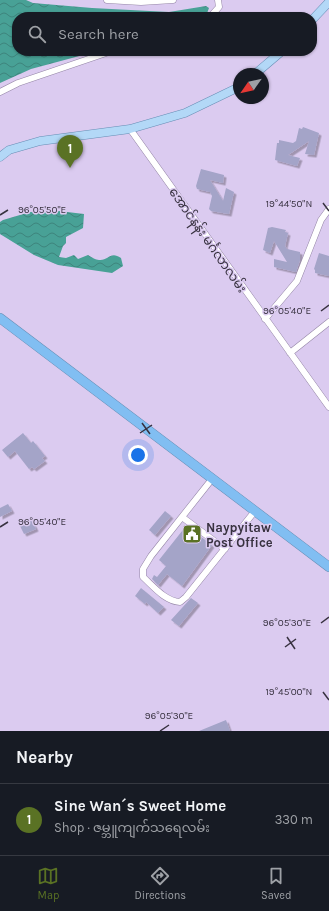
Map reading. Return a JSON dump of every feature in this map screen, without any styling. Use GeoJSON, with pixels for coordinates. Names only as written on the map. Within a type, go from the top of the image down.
{"type":"FeatureCollection","features":[{"type":"Feature","properties":{"kind":"highway"},"geometry":{"type":"LineString","coordinates":[[0,318],[329,567]]}},
{"type":"Feature","properties":{"kind":"main road"},"geometry":{"type":"LineString","coordinates":[[317,15],[329,2]]}},
{"type":"Feature","properties":{"kind":"main road"},"geometry":{"type":"LineString","coordinates":[[262,68],[276,56]]}},
{"type":"Feature","properties":{"kind":"main road"},"geometry":{"type":"LineString","coordinates":[[0,157],[9,150],[40,141],[130,129],[185,113],[233,90]]}},
{"type":"Feature","properties":{"kind":"street"},"geometry":{"type":"LineString","coordinates":[[107,0],[133,2],[173,0]]}},
{"type":"Feature","properties":{"kind":"street"},"geometry":{"type":"LineString","coordinates":[[214,12],[219,7],[218,0]]}},
{"type":"Feature","properties":{"kind":"street"},"geometry":{"type":"LineString","coordinates":[[0,92],[18,84],[98,56]]}},
{"type":"Feature","properties":{"kind":"street","name":"အောင်နန်း မင်္ဂလာလမ်း"},"geometry":{"type":"LineString","coordinates":[[130,129],[329,407]]}},
{"type":"Feature","properties":{"kind":"street"},"geometry":{"type":"LineString","coordinates":[[265,319],[297,281],[321,220],[329,209]]}},
{"type":"Feature","properties":{"kind":"street"},"geometry":{"type":"LineString","coordinates":[[290,353],[329,322]]}},
{"type":"Feature","properties":{"kind":"street"},"geometry":{"type":"LineString","coordinates":[[212,478],[151,556],[143,569],[143,577],[172,602],[180,602],[255,511]]}},
{"type":"Feature","properties":{"kind":"street"},"geometry":{"type":"LineString","coordinates":[[182,517],[225,549]]}},
{"type":"Feature","properties":{"kind":"water"},"geometry":{"type":"Polygon","coordinates":[[[0,0],[26,0],[33,3],[92,8],[169,12],[12,12],[12,56],[79,56],[31,69],[0,83],[0,0]]]}},
{"type":"Feature","properties":{"kind":"water"},"geometry":{"type":"Polygon","coordinates":[[[206,6],[209,8],[208,12],[169,12],[206,6]]]}},
{"type":"Feature","properties":{"kind":"water"},"geometry":{"type":"Polygon","coordinates":[[[59,211],[84,214],[83,228],[66,237],[66,243],[63,246],[59,257],[66,258],[74,255],[78,259],[88,255],[100,260],[113,255],[121,258],[123,266],[112,273],[58,265],[34,255],[0,234],[0,222],[3,220],[30,212],[59,211]]]}},
{"type":"Feature","properties":{"kind":"building"},"geometry":{"type":"Polygon","coordinates":[[[303,127],[319,133],[314,155],[305,154],[309,141],[288,155],[300,158],[297,166],[275,160],[277,143],[279,143],[279,140],[293,143],[296,141],[299,128],[302,129],[303,127]]]}},
{"type":"Feature","properties":{"kind":"building"},"geometry":{"type":"Polygon","coordinates":[[[201,169],[224,175],[223,183],[210,180],[223,201],[226,188],[234,192],[229,214],[211,211],[209,209],[212,196],[210,192],[197,189],[196,186],[201,169]]]}},
{"type":"Feature","properties":{"kind":"building"},"geometry":{"type":"Polygon","coordinates":[[[272,227],[286,230],[285,232],[288,233],[285,246],[287,249],[300,252],[300,260],[296,272],[274,267],[274,259],[287,262],[274,241],[270,253],[263,250],[268,228],[272,227]]]}},
{"type":"Feature","properties":{"kind":"building"},"geometry":{"type":"Polygon","coordinates":[[[319,253],[329,256],[329,276],[315,273],[314,269],[319,253]]]}},
{"type":"Feature","properties":{"kind":"building"},"geometry":{"type":"Polygon","coordinates":[[[23,433],[31,443],[33,441],[45,456],[42,458],[45,461],[34,469],[32,467],[29,469],[15,451],[8,457],[2,450],[23,433]]]}},
{"type":"Feature","properties":{"kind":"building"},"geometry":{"type":"Polygon","coordinates":[[[8,504],[12,511],[0,517],[0,508],[8,504]]]}},
{"type":"Feature","properties":{"kind":"building"},"geometry":{"type":"Polygon","coordinates":[[[165,511],[171,516],[155,535],[149,530],[165,511]]]}},
{"type":"Feature","properties":{"kind":"building"},"geometry":{"type":"Polygon","coordinates":[[[32,520],[36,529],[24,534],[20,526],[32,520]]]}},
{"type":"Feature","properties":{"kind":"building"},"geometry":{"type":"Polygon","coordinates":[[[186,526],[212,545],[182,586],[167,574],[158,585],[152,579],[154,575],[157,577],[166,566],[159,560],[186,526]]]}},
{"type":"Feature","properties":{"kind":"building"},"geometry":{"type":"Polygon","coordinates":[[[141,588],[164,607],[158,613],[146,602],[145,604],[135,596],[141,588]]]}},
{"type":"Feature","properties":{"kind":"building"},"geometry":{"type":"Polygon","coordinates":[[[191,598],[198,603],[179,626],[171,620],[191,598]]]}},
{"type":"Feature","properties":{"kind":"building"},"geometry":{"type":"Polygon","coordinates":[[[226,720],[230,731],[199,731],[226,720]]]}},
{"type":"Feature","properties":{"kind":"place","name":"Sine Wan´s Sweet Home"},"geometry":{"type":"Point","coordinates":[70,168]}},
{"type":"Feature","properties":{"kind":"place","name":"Naypyitaw Post Office"},"geometry":{"type":"Point","coordinates":[192,534]}}]}
